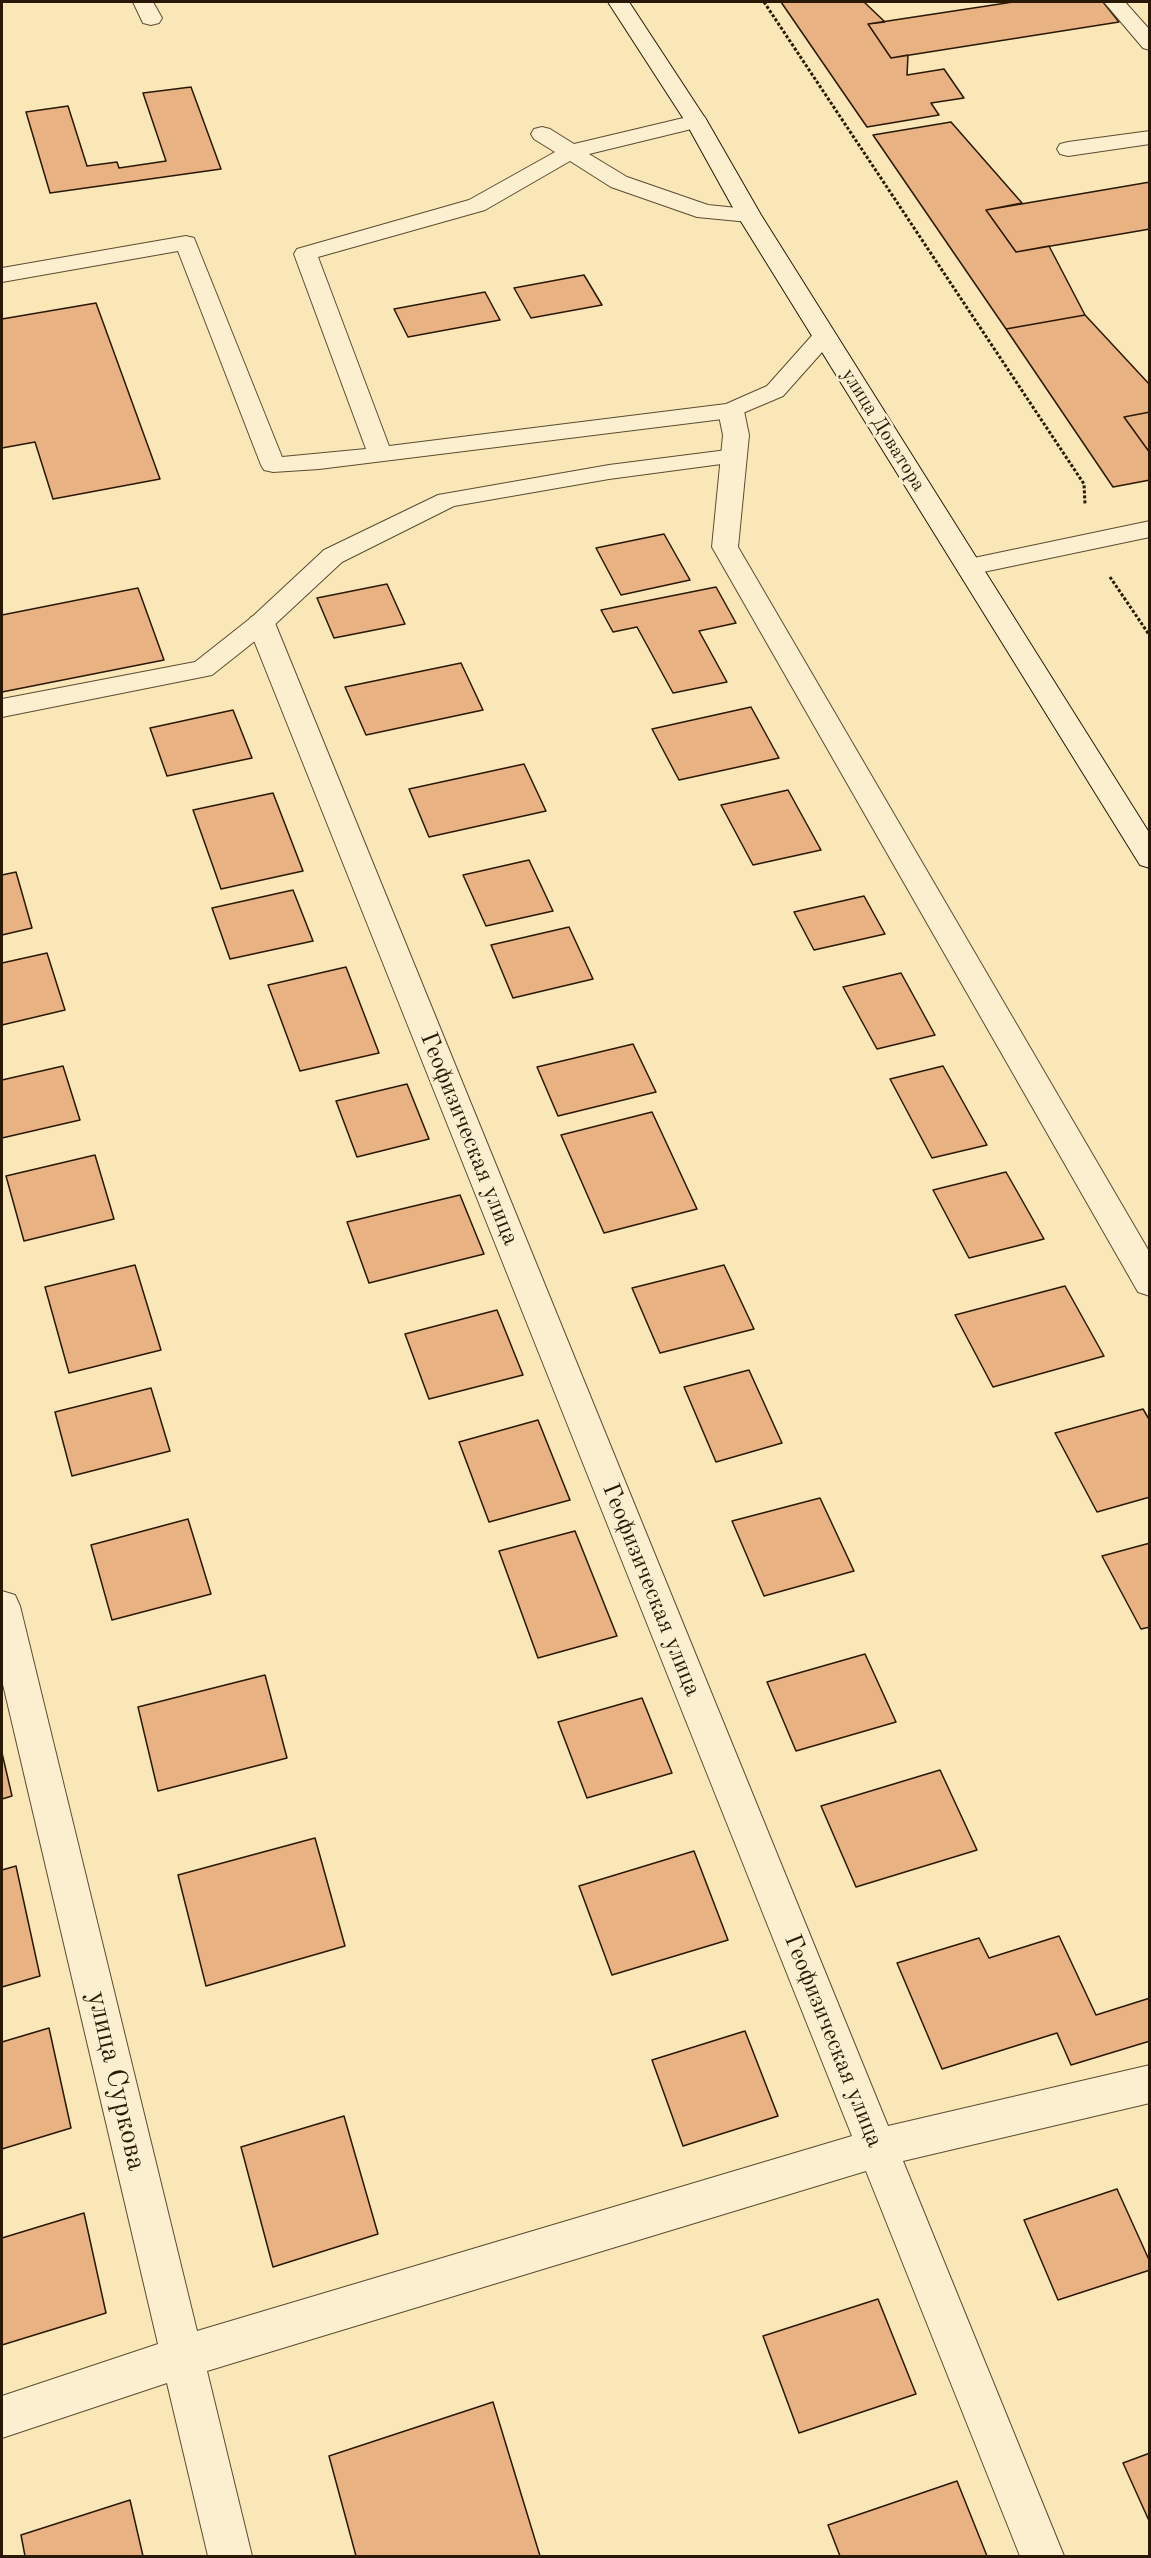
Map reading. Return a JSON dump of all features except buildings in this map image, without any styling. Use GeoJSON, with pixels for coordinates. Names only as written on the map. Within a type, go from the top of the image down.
{"type":"FeatureCollection","features":[{"type":"Feature","properties":{"kind":"street","name":"улица Доватора"},"geometry":{"type":"LineString","coordinates":[[619,2],[696,121],[748,214],[1149,858]]}},
{"type":"Feature","properties":{"kind":"street"},"geometry":{"type":"LineString","coordinates":[[731,411],[736,435],[725,547],[1149,1283]]}},
{"type":"Feature","properties":{"kind":"street","name":"Геофизическая улица"},"geometry":{"type":"LineString","coordinates":[[261,623],[1042,2556]]}},
{"type":"Feature","properties":{"kind":"street","name":"улица Суркова"},"geometry":{"type":"LineString","coordinates":[[2,1606],[230,2556]]}},
{"type":"Feature","properties":{"kind":"street"},"geometry":{"type":"LineString","coordinates":[[2,2417],[182,2357],[876,2148],[1149,2084]]}},
{"type":"Feature","properties":{"kind":"lane"},"geometry":{"type":"LineString","coordinates":[[1114,2],[1149,44]]}},
{"type":"Feature","properties":{"kind":"lane"},"geometry":{"type":"LineString","coordinates":[[380,454],[305,254],[477,205],[570,152],[696,121]]}},
{"type":"Feature","properties":{"kind":"lane"},"geometry":{"type":"LineString","coordinates":[[542,134],[619,182],[705,212],[748,214]]}},
{"type":"Feature","properties":{"kind":"lane"},"geometry":{"type":"LineString","coordinates":[[1068,149],[1149,136]]}},
{"type":"Feature","properties":{"kind":"lane"},"geometry":{"type":"LineString","coordinates":[[2,275],[186,243],[273,465],[731,411],[775,391],[824,336]]}},
{"type":"Feature","properties":{"kind":"lane"},"geometry":{"type":"LineString","coordinates":[[2,708],[204,669],[261,623],[333,556],[447,500],[609,472],[735,456]]}},
{"type":"Feature","properties":{"kind":"lane"},"geometry":{"type":"LineString","coordinates":[[969,567],[1149,529]]}},
{"type":"Feature","properties":{"kind":"path"},"geometry":{"type":"LineString","coordinates":[[764,2],[1084,484],[1086,541],[1149,636]]}}]}
